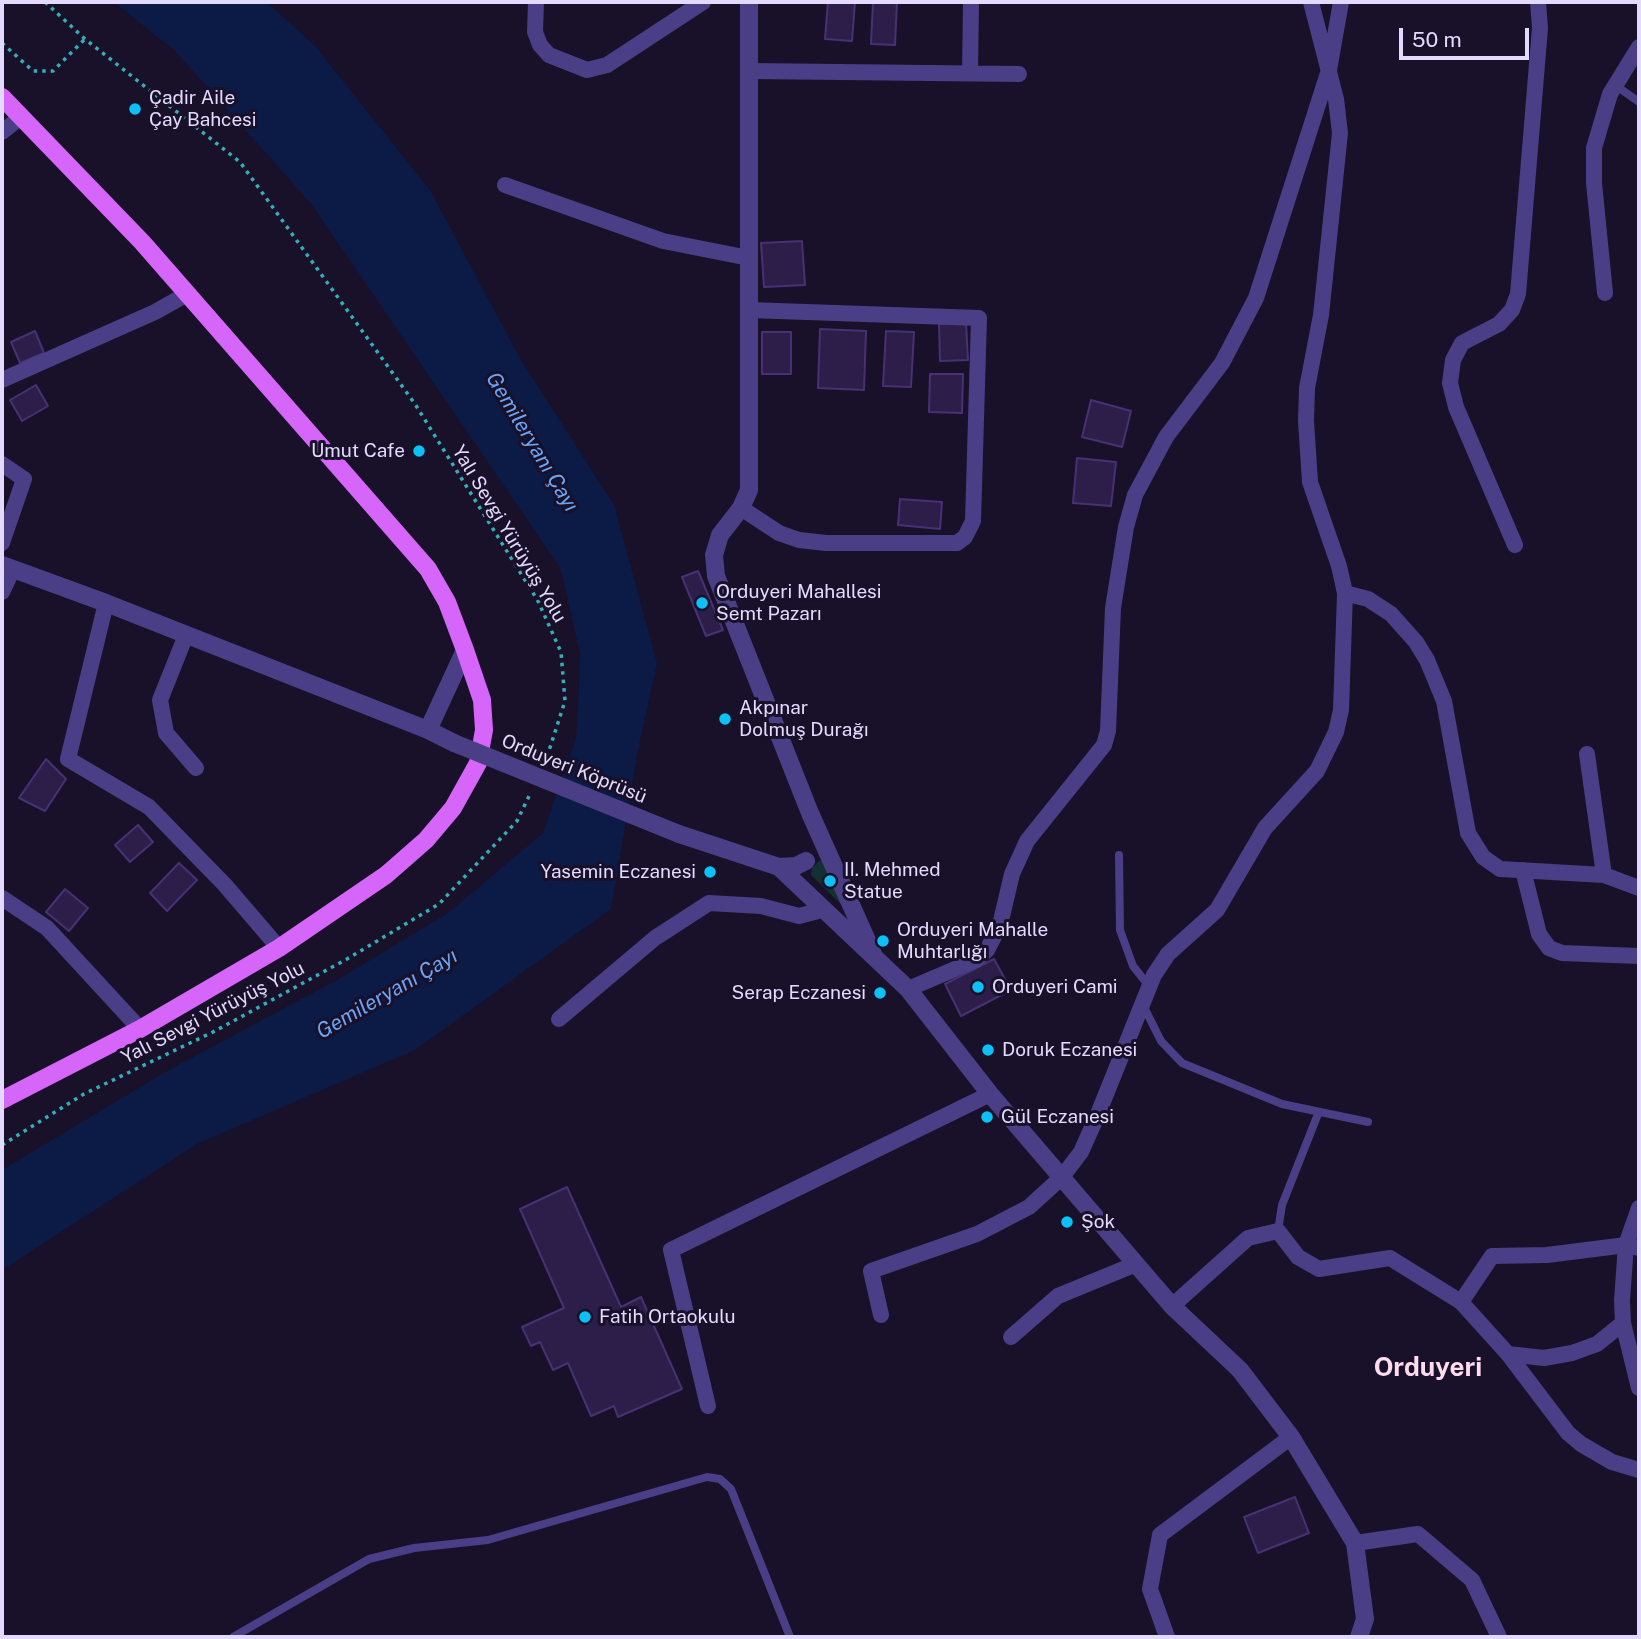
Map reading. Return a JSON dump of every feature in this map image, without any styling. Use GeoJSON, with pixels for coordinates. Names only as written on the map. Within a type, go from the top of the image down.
{"type":"FeatureCollection","features":[{"type":"Feature","properties":{"kind":"main road"},"geometry":{"type":"LineString","coordinates":[[2,97],[187,294],[428,569],[447,602],[465,650],[482,700],[484,730],[478,763],[453,808],[426,840],[386,875],[279,948],[140,1029],[2,1100]]}},
{"type":"Feature","properties":{"kind":"street"},"geometry":{"type":"LineString","coordinates":[[536,2],[536,32],[540,46],[549,55],[587,70],[607,65],[703,2]]}},
{"type":"Feature","properties":{"kind":"street"},"geometry":{"type":"LineString","coordinates":[[749,2],[751,464],[749,490],[741,508],[720,535],[713,555],[716,576],[810,813],[873,954]]}},
{"type":"Feature","properties":{"kind":"street"},"geometry":{"type":"LineString","coordinates":[[970,73],[971,2]]}},
{"type":"Feature","properties":{"kind":"street"},"geometry":{"type":"LineString","coordinates":[[881,1315],[871,1271],[977,1234],[1029,1207],[1062,1177],[1081,1152],[1145,994],[1168,954],[1217,910],[1265,828],[1305,786],[1329,752],[1341,710],[1345,593],[1310,482],[1306,421],[1307,388],[1321,316],[1340,133],[1329,70],[1311,2]]}},
{"type":"Feature","properties":{"kind":"street"},"geometry":{"type":"LineString","coordinates":[[908,989],[976,960],[988,950],[1000,925],[1012,874],[1027,841],[1104,745],[1108,731],[1112,608],[1135,495],[1166,437],[1222,363],[1256,298],[1329,70],[1341,2]]}},
{"type":"Feature","properties":{"kind":"street"},"geometry":{"type":"LineString","coordinates":[[1515,545],[1456,407],[1450,370],[1462,343],[1499,324],[1512,310],[1518,295],[1540,28],[1538,2]]}},
{"type":"Feature","properties":{"kind":"street"},"geometry":{"type":"LineString","coordinates":[[1605,293],[1593,166],[1600,121],[1615,85],[1639,47]]}},
{"type":"Feature","properties":{"kind":"street"},"geometry":{"type":"LineString","coordinates":[[750,71],[1019,74]]}},
{"type":"Feature","properties":{"kind":"street"},"geometry":{"type":"LineString","coordinates":[[2,132],[21,117]]}},
{"type":"Feature","properties":{"kind":"street"},"geometry":{"type":"LineString","coordinates":[[505,185],[663,241],[749,258]]}},
{"type":"Feature","properties":{"kind":"street"},"geometry":{"type":"LineString","coordinates":[[2,380],[155,312],[187,294]]}},
{"type":"Feature","properties":{"kind":"street"},"geometry":{"type":"LineString","coordinates":[[741,508],[779,533],[799,540],[826,543],[957,543],[965,537],[974,521],[979,318],[749,310]]}},
{"type":"Feature","properties":{"kind":"street"},"geometry":{"type":"LineString","coordinates":[[2,464],[24,480],[2,543]]}},
{"type":"Feature","properties":{"kind":"street"},"geometry":{"type":"LineString","coordinates":[[2,592],[7,567]]}},
{"type":"Feature","properties":{"kind":"street","name":"Orduyeri Köprüsü"},"geometry":{"type":"LineString","coordinates":[[7,567],[106,603],[428,730],[679,834],[779,867]]}},
{"type":"Feature","properties":{"kind":"street"},"geometry":{"type":"LineString","coordinates":[[1345,593],[1379,605],[1416,642],[1444,701],[1468,833],[1474,846],[1500,869],[1604,875],[1639,888]]}},
{"type":"Feature","properties":{"kind":"street"},"geometry":{"type":"LineString","coordinates":[[106,603],[68,759],[149,807],[225,885],[279,948]]}},
{"type":"Feature","properties":{"kind":"street"},"geometry":{"type":"LineString","coordinates":[[186,635],[160,700],[166,733],[196,768]]}},
{"type":"Feature","properties":{"kind":"street"},"geometry":{"type":"LineString","coordinates":[[428,730],[465,650]]}},
{"type":"Feature","properties":{"kind":"street"},"geometry":{"type":"LineString","coordinates":[[1587,754],[1604,875]]}},
{"type":"Feature","properties":{"kind":"street"},"geometry":{"type":"LineString","coordinates":[[806,894],[802,869],[813,850],[815,835],[810,813]]}},
{"type":"Feature","properties":{"kind":"street"},"geometry":{"type":"LineString","coordinates":[[779,867],[796,866],[806,861]]}},
{"type":"Feature","properties":{"kind":"street"},"geometry":{"type":"LineString","coordinates":[[779,867],[908,989],[990,1094],[1172,1306],[1240,1370],[1291,1437],[1355,1544],[1365,1619],[1359,1637]]}},
{"type":"Feature","properties":{"kind":"street"},"geometry":{"type":"LineString","coordinates":[[1523,870],[1539,934],[1549,948],[1562,953],[1639,956]]}},
{"type":"Feature","properties":{"kind":"street"},"geometry":{"type":"LineString","coordinates":[[2,898],[47,928],[140,1029]]}},
{"type":"Feature","properties":{"kind":"street"},"geometry":{"type":"LineString","coordinates":[[559,1019],[655,938],[709,903],[761,906],[799,916],[822,910]]}},
{"type":"Feature","properties":{"kind":"street"},"geometry":{"type":"LineString","coordinates":[[708,1406],[671,1250],[990,1094]]}},
{"type":"Feature","properties":{"kind":"street"},"geometry":{"type":"LineString","coordinates":[[1639,1208],[1623,1323],[1639,1388]]}},
{"type":"Feature","properties":{"kind":"street"},"geometry":{"type":"LineString","coordinates":[[1172,1306],[1248,1238],[1278,1231],[1308,1265],[1331,1269],[1390,1258],[1461,1302],[1508,1354],[1568,1433],[1612,1462],[1639,1470]]}},
{"type":"Feature","properties":{"kind":"street"},"geometry":{"type":"LineString","coordinates":[[1461,1302],[1492,1256],[1547,1255],[1633,1247]]}},
{"type":"Feature","properties":{"kind":"street"},"geometry":{"type":"LineString","coordinates":[[1010,1337],[1058,1296],[1136,1264]]}},
{"type":"Feature","properties":{"kind":"street"},"geometry":{"type":"LineString","coordinates":[[1508,1354],[1544,1358],[1585,1349],[1623,1323]]}},
{"type":"Feature","properties":{"kind":"street"},"geometry":{"type":"LineString","coordinates":[[1167,1637],[1150,1589],[1160,1535],[1291,1437]]}},
{"type":"Feature","properties":{"kind":"street"},"geometry":{"type":"LineString","coordinates":[[1355,1544],[1418,1534],[1472,1580],[1499,1637]]}},
{"type":"Feature","properties":{"kind":"lane"},"geometry":{"type":"LineString","coordinates":[[1615,85],[1639,102]]}},
{"type":"Feature","properties":{"kind":"lane"},"geometry":{"type":"LineString","coordinates":[[1119,855],[1121,930],[1161,1041],[1182,1063],[1252,1094],[1318,1114],[1368,1122]]}},
{"type":"Feature","properties":{"kind":"lane"},"geometry":{"type":"LineString","coordinates":[[1278,1231],[1282,1205],[1318,1114]]}},
{"type":"Feature","properties":{"kind":"lane"},"geometry":{"type":"LineString","coordinates":[[233,1637],[369,1559],[414,1548],[488,1540],[707,1477],[720,1479],[731,1489],[790,1637]]}},
{"type":"Feature","properties":{"kind":"path","name":"Yalı Sevgi Yürüyüş Yolu"},"geometry":{"type":"LineString","coordinates":[[46,2],[85,39],[240,162],[415,404],[538,601],[561,652],[565,701],[552,748],[541,772]]}},
{"type":"Feature","properties":{"kind":"path"},"geometry":{"type":"LineString","coordinates":[[2,43],[33,71],[53,71],[85,39]]}},
{"type":"Feature","properties":{"kind":"path","name":"Yalı Sevgi Yürüyüş Yolu"},"geometry":{"type":"LineString","coordinates":[[2,1146],[84,1094],[215,1031],[347,959],[439,904],[517,821],[535,785]]}},
{"type":"Feature","properties":{"kind":"green space"},"geometry":{"type":"Polygon","coordinates":[[[820,860],[825,860],[848,911],[811,875],[812,868],[820,860]]]}},
{"type":"Feature","properties":{"kind":"water","name":"Gemileryanı Çayı"},"geometry":{"type":"Polygon","coordinates":[[[114,2],[267,2],[316,47],[430,190],[521,360],[614,505],[657,663],[638,750],[611,909],[415,1050],[197,1144],[2,1270],[2,1170],[165,1072],[337,980],[448,913],[543,833],[577,735],[580,653],[561,569],[312,205],[175,51],[114,2]]]}},
{"type":"Feature","properties":{"kind":"building"},"geometry":{"type":"Polygon","coordinates":[[[828,2],[855,2],[852,41],[825,39],[828,2]]]}},
{"type":"Feature","properties":{"kind":"building"},"geometry":{"type":"Polygon","coordinates":[[[873,2],[897,2],[895,45],[871,44],[873,2]]]}},
{"type":"Feature","properties":{"kind":"building"},"geometry":{"type":"Polygon","coordinates":[[[802,241],[805,285],[764,287],[761,243],[802,241]]]}},
{"type":"Feature","properties":{"kind":"building"},"geometry":{"type":"Polygon","coordinates":[[[966,323],[968,360],[940,361],[939,324],[966,323]]]}},
{"type":"Feature","properties":{"kind":"building"},"geometry":{"type":"Polygon","coordinates":[[[820,329],[866,331],[864,390],[818,388],[820,329]]]}},
{"type":"Feature","properties":{"kind":"building"},"geometry":{"type":"Polygon","coordinates":[[[35,331],[44,353],[20,363],[11,342],[35,331]]]}},
{"type":"Feature","properties":{"kind":"building"},"geometry":{"type":"Polygon","coordinates":[[[886,331],[914,332],[911,387],[883,386],[886,331]]]}},
{"type":"Feature","properties":{"kind":"building"},"geometry":{"type":"Polygon","coordinates":[[[762,332],[791,332],[791,374],[762,374],[762,332]]]}},
{"type":"Feature","properties":{"kind":"building"},"geometry":{"type":"Polygon","coordinates":[[[930,374],[963,374],[962,413],[929,412],[930,374]]]}},
{"type":"Feature","properties":{"kind":"building"},"geometry":{"type":"Polygon","coordinates":[[[36,385],[48,406],[22,421],[10,400],[36,385]]]}},
{"type":"Feature","properties":{"kind":"building"},"geometry":{"type":"Polygon","coordinates":[[[1091,400],[1131,411],[1122,447],[1082,437],[1091,400]]]}},
{"type":"Feature","properties":{"kind":"building"},"geometry":{"type":"Polygon","coordinates":[[[1077,458],[1116,462],[1111,506],[1073,503],[1077,458]]]}},
{"type":"Feature","properties":{"kind":"building"},"geometry":{"type":"Polygon","coordinates":[[[900,499],[942,502],[940,529],[898,525],[900,499]]]}},
{"type":"Feature","properties":{"kind":"building","name":"Orduyeri Mahallesi Semt Pazarı"},"geometry":{"type":"Polygon","coordinates":[[[698,571],[723,630],[706,636],[682,577],[698,571]]]}},
{"type":"Feature","properties":{"kind":"building"},"geometry":{"type":"Polygon","coordinates":[[[46,759],[66,779],[45,811],[19,798],[46,759]]]}},
{"type":"Feature","properties":{"kind":"building"},"geometry":{"type":"Polygon","coordinates":[[[138,825],[153,842],[130,862],[115,845],[138,825]]]}},
{"type":"Feature","properties":{"kind":"building"},"geometry":{"type":"Polygon","coordinates":[[[179,863],[197,880],[167,911],[150,893],[179,863]]]}},
{"type":"Feature","properties":{"kind":"building"},"geometry":{"type":"Polygon","coordinates":[[[65,889],[88,908],[69,931],[46,912],[65,889]]]}},
{"type":"Feature","properties":{"kind":"building","name":"Orduyeri Cami"},"geometry":{"type":"Polygon","coordinates":[[[994,959],[1011,990],[961,1016],[945,984],[994,959]]]}},
{"type":"Feature","properties":{"kind":"building"},"geometry":{"type":"Polygon","coordinates":[[[567,1187],[621,1307],[641,1297],[682,1389],[618,1417],[614,1406],[591,1416],[568,1363],[553,1370],[540,1342],[531,1346],[522,1327],[564,1308],[520,1209],[567,1187]]]}},
{"type":"Feature","properties":{"kind":"building"},"geometry":{"type":"Polygon","coordinates":[[[1295,1497],[1309,1533],[1258,1553],[1244,1517],[1295,1497]]]}},
{"type":"Feature","properties":{"kind":"place","name":"Çadir Aile Çay Bahcesi"},"geometry":{"type":"Point","coordinates":[135,109]}},
{"type":"Feature","properties":{"kind":"place","name":"Umut Cafe"},"geometry":{"type":"Point","coordinates":[419,451]}},
{"type":"Feature","properties":{"kind":"place","name":"Orduyeri Mahallesi Semt Pazarı"},"geometry":{"type":"Point","coordinates":[702,603]}},
{"type":"Feature","properties":{"kind":"place","name":"Akpınar Dolmuş Durağı"},"geometry":{"type":"Point","coordinates":[725,719]}},
{"type":"Feature","properties":{"kind":"place","name":"Yasemin Eczanesi"},"geometry":{"type":"Point","coordinates":[710,872]}},
{"type":"Feature","properties":{"kind":"place","name":"II. Mehmed Statue"},"geometry":{"type":"Point","coordinates":[830,881]}},
{"type":"Feature","properties":{"kind":"place","name":"Orduyeri Mahalle Muhtarlığı"},"geometry":{"type":"Point","coordinates":[883,941]}},
{"type":"Feature","properties":{"kind":"place","name":"Orduyeri Cami"},"geometry":{"type":"Point","coordinates":[978,987]}},
{"type":"Feature","properties":{"kind":"place","name":"Serap Eczanesi"},"geometry":{"type":"Point","coordinates":[880,993]}},
{"type":"Feature","properties":{"kind":"place","name":"Doruk Eczanesi"},"geometry":{"type":"Point","coordinates":[988,1050]}},
{"type":"Feature","properties":{"kind":"place","name":"Gül Eczanesi"},"geometry":{"type":"Point","coordinates":[987,1117]}},
{"type":"Feature","properties":{"kind":"place","name":"Şok"},"geometry":{"type":"Point","coordinates":[1067,1222]}},
{"type":"Feature","properties":{"kind":"place","name":"Fatih Ortaokulu"},"geometry":{"type":"Point","coordinates":[585,1317]}},
{"type":"Feature","properties":{"kind":"district","name":"Orduyeri"},"geometry":{"type":"Point","coordinates":[1428,1368]}}]}
